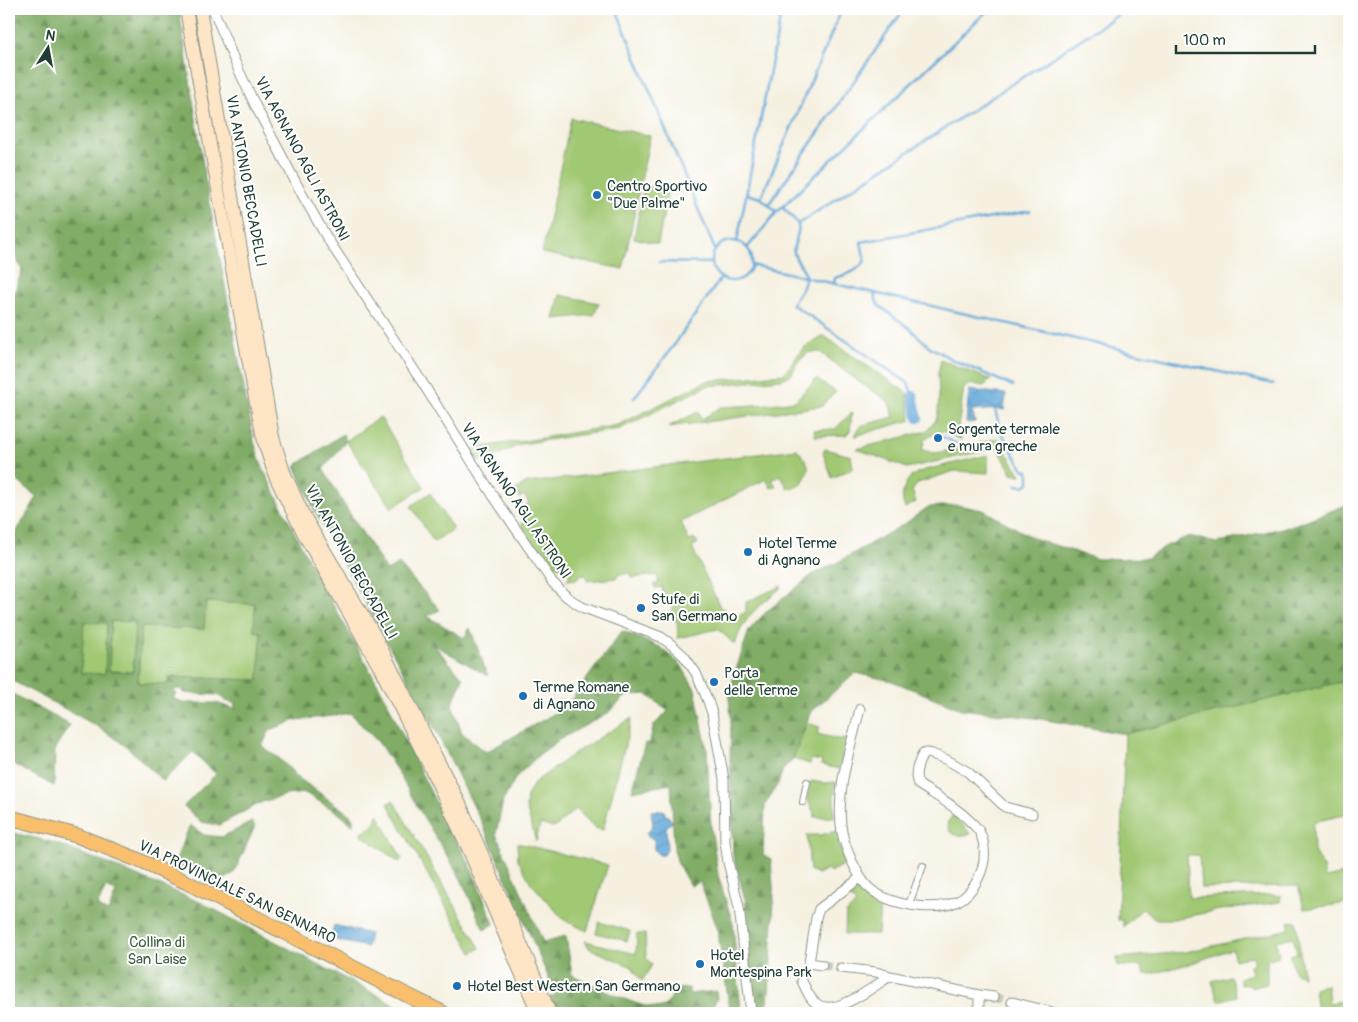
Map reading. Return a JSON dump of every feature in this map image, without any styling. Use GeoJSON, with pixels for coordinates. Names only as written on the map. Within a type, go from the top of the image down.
{"type":"FeatureCollection","features":[{"type":"Feature","properties":{"kind":"main road","name":"VIA ANTONIO BECCADELLI"},"geometry":{"type":"LineString","coordinates":[[186,9],[255,398],[264,442],[275,476],[306,538],[380,668],[550,1013]]}},
{"type":"Feature","properties":{"kind":"main road","name":"VIA ANTONIO BECCADELLI"},"geometry":{"type":"LineString","coordinates":[[200,9],[273,437],[284,472],[303,514],[374,634],[461,806],[518,951],[538,1013]]}},
{"type":"Feature","properties":{"kind":"main road","name":"VIA PROVINCIALE SAN GENNARO"},"geometry":{"type":"LineString","coordinates":[[9,817],[78,836],[136,859],[186,882],[443,1013]]}},
{"type":"Feature","properties":{"kind":"street","name":"VIA AGNANO AGLI ASTRONI"},"geometry":{"type":"LineString","coordinates":[[211,9],[217,18],[255,105],[327,238],[422,382],[494,497],[553,583],[567,597],[582,607],[661,636],[684,656],[696,673],[712,713],[724,779],[724,842],[739,907],[751,1013]]}},
{"type":"Feature","properties":{"kind":"street"},"geometry":{"type":"LineString","coordinates":[[860,709],[845,767],[841,791],[842,834],[860,878],[878,894],[909,904],[941,906],[958,901],[965,896],[978,880],[983,868],[985,852],[978,830],[953,806],[919,785],[916,780],[916,774],[923,754],[926,753],[947,760],[968,772],[1005,807],[1032,814]]}},
{"type":"Feature","properties":{"kind":"street"},"geometry":{"type":"LineString","coordinates":[[804,802],[807,782]]}},
{"type":"Feature","properties":{"kind":"street"},"geometry":{"type":"LineString","coordinates":[[909,904],[923,866]]}},
{"type":"Feature","properties":{"kind":"street"},"geometry":{"type":"LineString","coordinates":[[822,965],[809,963],[819,909],[860,878]]}},
{"type":"Feature","properties":{"kind":"street"},"geometry":{"type":"LineString","coordinates":[[841,968],[876,972],[994,997]]}},
{"type":"Feature","properties":{"kind":"street"},"geometry":{"type":"LineString","coordinates":[[802,981],[817,1004],[831,1008],[862,994],[890,976]]}},
{"type":"Feature","properties":{"kind":"street"},"geometry":{"type":"LineString","coordinates":[[979,995],[979,1013]]}},
{"type":"Feature","properties":{"kind":"street"},"geometry":{"type":"LineString","coordinates":[[1012,1002],[1056,1013]]}},
{"type":"Feature","properties":{"kind":"green space"},"geometry":{"type":"Polygon","coordinates":[[[9,9],[179,9],[205,178],[254,442],[263,469],[311,565],[386,699],[435,801],[470,865],[494,924],[484,930],[460,877],[398,772],[379,743],[350,713],[296,720],[270,730],[262,746],[280,759],[300,779],[353,817],[353,825],[337,812],[305,793],[286,795],[262,802],[219,825],[201,822],[184,806],[216,774],[193,752],[163,781],[126,746],[95,725],[9,679],[9,541],[11,541],[37,497],[14,478],[9,482],[9,308],[22,270],[9,241],[9,9]],[[206,602],[204,629],[141,627],[138,683],[168,684],[168,677],[259,680],[261,632],[254,631],[255,604],[206,602]],[[111,621],[109,671],[133,672],[135,622],[111,621]],[[84,622],[81,673],[105,674],[107,623],[84,622]],[[180,689],[173,690],[176,694],[173,698],[183,703],[216,703],[235,709],[234,703],[226,701],[218,695],[184,693],[180,689]]]}},
{"type":"Feature","properties":{"kind":"green space"},"geometry":{"type":"Polygon","coordinates":[[[571,118],[650,136],[623,269],[542,253],[571,118]]]}},
{"type":"Feature","properties":{"kind":"green space"},"geometry":{"type":"Polygon","coordinates":[[[644,186],[668,190],[658,244],[634,238],[644,186]]]}},
{"type":"Feature","properties":{"kind":"green space"},"geometry":{"type":"Polygon","coordinates":[[[560,295],[599,303],[594,315],[554,319],[560,295]]]}},
{"type":"Feature","properties":{"kind":"green space"},"geometry":{"type":"Polygon","coordinates":[[[824,336],[907,393],[911,420],[855,436],[860,426],[894,417],[888,401],[859,382],[820,352],[809,352],[797,363],[792,374],[782,379],[707,386],[620,429],[521,444],[490,459],[478,461],[471,451],[478,447],[618,425],[707,381],[784,374],[803,348],[824,336]]]}},
{"type":"Feature","properties":{"kind":"green space"},"geometry":{"type":"Polygon","coordinates":[[[941,360],[991,380],[983,386],[973,384],[964,388],[958,427],[961,440],[942,431],[925,438],[922,450],[935,453],[963,448],[997,438],[1021,475],[1012,474],[998,448],[907,468],[857,449],[927,431],[936,420],[938,412],[938,373],[941,360]]]}},
{"type":"Feature","properties":{"kind":"green space"},"geometry":{"type":"Polygon","coordinates":[[[816,379],[836,392],[822,406],[668,427],[698,412],[702,419],[721,407],[795,401],[816,379]]]}},
{"type":"Feature","properties":{"kind":"green space"},"geometry":{"type":"Polygon","coordinates":[[[852,412],[850,431],[846,435],[815,436],[814,430],[835,429],[852,412]]]}},
{"type":"Feature","properties":{"kind":"green space"},"geometry":{"type":"Polygon","coordinates":[[[380,417],[424,487],[392,508],[346,441],[380,417]]]}},
{"type":"Feature","properties":{"kind":"green space"},"geometry":{"type":"Polygon","coordinates":[[[343,434],[346,441],[323,469],[387,571],[399,564],[440,610],[427,616],[464,638],[470,628],[488,676],[433,644],[463,678],[452,704],[462,733],[486,752],[566,707],[622,631],[660,647],[681,665],[695,689],[707,750],[711,827],[718,875],[733,924],[741,1010],[730,1011],[717,927],[700,882],[690,886],[678,864],[674,849],[671,784],[632,791],[645,743],[649,744],[654,725],[668,711],[646,694],[626,696],[608,713],[559,740],[540,754],[516,777],[503,801],[496,834],[543,942],[566,936],[572,975],[630,1001],[653,1007],[661,1007],[668,1003],[674,989],[689,988],[689,994],[716,991],[717,998],[710,1013],[557,1013],[550,997],[556,995],[481,821],[436,731],[317,515],[295,466],[343,434]]]}},
{"type":"Feature","properties":{"kind":"green space"},"geometry":{"type":"Polygon","coordinates":[[[797,449],[808,466],[807,474],[801,485],[788,489],[781,475],[772,479],[776,486],[771,488],[766,479],[681,522],[689,541],[695,539],[698,543],[692,547],[721,609],[724,608],[730,620],[746,612],[746,602],[781,586],[747,619],[735,645],[718,629],[678,638],[677,620],[673,620],[671,602],[668,602],[666,594],[663,594],[662,587],[655,588],[654,584],[659,583],[657,575],[631,578],[630,573],[617,575],[617,578],[587,581],[586,575],[578,576],[578,579],[566,580],[570,576],[563,568],[553,565],[551,571],[521,525],[526,516],[525,506],[529,503],[524,495],[520,498],[515,490],[527,483],[797,449]]]}},
{"type":"Feature","properties":{"kind":"green space"},"geometry":{"type":"Polygon","coordinates":[[[825,449],[851,456],[853,468],[832,478],[823,453],[825,449]]]}},
{"type":"Feature","properties":{"kind":"green space"},"geometry":{"type":"Polygon","coordinates":[[[988,455],[988,473],[954,471],[918,483],[912,491],[916,502],[905,508],[903,504],[903,491],[906,483],[912,476],[929,469],[988,455]]]}},
{"type":"Feature","properties":{"kind":"green space"},"geometry":{"type":"Polygon","coordinates":[[[430,493],[453,529],[434,542],[411,506],[430,493]]]}},
{"type":"Feature","properties":{"kind":"green space"},"geometry":{"type":"Polygon","coordinates":[[[1349,504],[1349,680],[1125,734],[1035,718],[961,709],[892,681],[856,673],[811,711],[793,759],[783,769],[778,784],[765,806],[763,853],[764,856],[771,859],[774,899],[767,1013],[756,1013],[749,964],[745,899],[733,856],[730,760],[731,717],[729,698],[733,679],[749,630],[767,611],[812,575],[906,523],[928,507],[957,505],[983,510],[1033,538],[1097,559],[1148,558],[1166,546],[1189,536],[1216,543],[1291,526],[1349,504]]]}},
{"type":"Feature","properties":{"kind":"green space"},"geometry":{"type":"Polygon","coordinates":[[[205,602],[255,604],[254,631],[261,632],[259,680],[169,677],[168,684],[138,683],[141,627],[204,629],[205,602]]]}},
{"type":"Feature","properties":{"kind":"green space"},"geometry":{"type":"Polygon","coordinates":[[[111,621],[135,622],[133,672],[109,671],[111,621]]]}},
{"type":"Feature","properties":{"kind":"green space"},"geometry":{"type":"Polygon","coordinates":[[[83,622],[107,623],[105,674],[81,673],[83,622]]]}},
{"type":"Feature","properties":{"kind":"green space"},"geometry":{"type":"Polygon","coordinates":[[[1349,680],[1349,814],[1313,822],[1314,851],[1323,868],[1325,878],[1349,873],[1349,903],[1304,909],[1298,886],[1201,888],[1199,855],[1187,855],[1189,898],[1272,895],[1281,896],[1280,902],[1220,910],[1174,919],[1154,919],[1143,908],[1123,927],[1123,920],[1118,920],[1125,734],[1349,680]]]}},
{"type":"Feature","properties":{"kind":"green space"},"geometry":{"type":"Polygon","coordinates":[[[9,692],[70,725],[55,748],[54,786],[9,762],[9,692]]]}},
{"type":"Feature","properties":{"kind":"green space"},"geometry":{"type":"Polygon","coordinates":[[[632,718],[603,830],[595,828],[576,809],[554,828],[540,824],[536,841],[526,807],[527,796],[535,782],[576,752],[632,718]]]}},
{"type":"Feature","properties":{"kind":"green space"},"geometry":{"type":"Polygon","coordinates":[[[807,723],[820,727],[817,734],[838,739],[848,739],[839,769],[821,765],[822,761],[811,759],[810,764],[793,759],[807,723]]]}},
{"type":"Feature","properties":{"kind":"green space"},"geometry":{"type":"Polygon","coordinates":[[[811,781],[836,782],[834,817],[814,817],[807,798],[811,781]]]}},
{"type":"Feature","properties":{"kind":"green space"},"geometry":{"type":"Polygon","coordinates":[[[393,800],[480,948],[472,953],[388,804],[393,800]]]}},
{"type":"Feature","properties":{"kind":"green space"},"geometry":{"type":"Polygon","coordinates":[[[378,814],[402,859],[399,862],[360,834],[374,823],[378,814]]]}},
{"type":"Feature","properties":{"kind":"green space"},"geometry":{"type":"Polygon","coordinates":[[[953,815],[971,834],[958,836],[950,832],[947,823],[953,815]]]}},
{"type":"Feature","properties":{"kind":"green space"},"geometry":{"type":"Polygon","coordinates":[[[252,822],[255,826],[234,873],[219,883],[174,864],[190,825],[204,835],[222,837],[252,822]]]}},
{"type":"Feature","properties":{"kind":"green space"},"geometry":{"type":"Polygon","coordinates":[[[837,831],[841,852],[846,863],[830,872],[828,869],[817,874],[810,871],[807,835],[821,835],[837,831]]]}},
{"type":"Feature","properties":{"kind":"green space","name":"Collina di San Laise"},"geometry":{"type":"Polygon","coordinates":[[[9,832],[52,842],[202,903],[411,1013],[158,1013],[102,1005],[68,1009],[58,1013],[9,1013],[9,832]],[[106,887],[97,907],[108,912],[116,892],[106,887]]]}},
{"type":"Feature","properties":{"kind":"green space"},"geometry":{"type":"Polygon","coordinates":[[[517,843],[608,865],[587,931],[564,920],[531,883],[518,860],[517,843]]]}},
{"type":"Feature","properties":{"kind":"green space"},"geometry":{"type":"Polygon","coordinates":[[[858,886],[863,893],[877,901],[880,907],[878,934],[845,934],[846,913],[856,904],[848,895],[858,886]]]}},
{"type":"Feature","properties":{"kind":"green space"},"geometry":{"type":"Polygon","coordinates":[[[1296,921],[1303,976],[1294,972],[1290,955],[1297,953],[1293,937],[1276,941],[1279,956],[1267,960],[1267,984],[1251,988],[1250,984],[1241,985],[1239,978],[1252,974],[1250,965],[1255,964],[1253,956],[1235,960],[1232,949],[1189,964],[1151,974],[1144,974],[1141,966],[1118,966],[1117,958],[1185,952],[1289,929],[1289,922],[1296,921]]]}},
{"type":"Feature","properties":{"kind":"green space"},"geometry":{"type":"Polygon","coordinates":[[[599,922],[630,931],[627,941],[596,933],[599,922]]]}},
{"type":"Feature","properties":{"kind":"green space"},"geometry":{"type":"Polygon","coordinates":[[[637,934],[645,934],[646,958],[652,965],[642,981],[632,967],[589,948],[585,941],[636,954],[637,934]]]}},
{"type":"Feature","properties":{"kind":"green space"},"geometry":{"type":"Polygon","coordinates":[[[1230,976],[1236,996],[1218,1001],[1212,981],[1230,976]]]}},
{"type":"Feature","properties":{"kind":"green space"},"geometry":{"type":"Polygon","coordinates":[[[1327,985],[1329,1003],[1349,1000],[1349,1012],[1317,1013],[1314,988],[1327,985]]]}},
{"type":"Feature","properties":{"kind":"water"},"geometry":{"type":"Polygon","coordinates":[[[969,390],[1006,394],[1004,410],[974,411],[971,414],[973,414],[975,422],[966,423],[969,390]]]}},
{"type":"Feature","properties":{"kind":"water"},"geometry":{"type":"Polygon","coordinates":[[[664,810],[672,822],[666,827],[667,850],[664,855],[659,855],[654,850],[654,839],[648,837],[647,833],[653,825],[651,811],[664,810]]]}},
{"type":"Feature","properties":{"kind":"water"},"geometry":{"type":"Polygon","coordinates":[[[334,925],[370,934],[367,947],[331,939],[334,925]]]}},
{"type":"Feature","properties":{"kind":"waterway"},"geometry":{"type":"LineString","coordinates":[[616,9],[715,250]]}},
{"type":"Feature","properties":{"kind":"waterway"},"geometry":{"type":"LineString","coordinates":[[737,242],[782,9]]}},
{"type":"Feature","properties":{"kind":"waterway"},"geometry":{"type":"LineString","coordinates":[[761,198],[842,9]]}},
{"type":"Feature","properties":{"kind":"waterway"},"geometry":{"type":"LineString","coordinates":[[769,204],[904,9]]}},
{"type":"Feature","properties":{"kind":"waterway"},"geometry":{"type":"LineString","coordinates":[[747,248],[777,212],[989,9]]}},
{"type":"Feature","properties":{"kind":"waterway"},"geometry":{"type":"LineString","coordinates":[[798,224],[1127,9]]}},
{"type":"Feature","properties":{"kind":"waterway"},"geometry":{"type":"LineString","coordinates":[[746,194],[761,198],[777,212]]}},
{"type":"Feature","properties":{"kind":"waterway"},"geometry":{"type":"LineString","coordinates":[[782,207],[798,225],[794,252],[805,274],[803,287],[792,304],[908,383],[913,396]]}},
{"type":"Feature","properties":{"kind":"waterway"},"geometry":{"type":"LineString","coordinates":[[834,283],[835,278],[852,272],[865,261],[861,242],[1030,211]]}},
{"type":"Feature","properties":{"kind":"waterway"},"geometry":{"type":"LineString","coordinates":[[736,241],[743,244],[749,250],[752,261],[751,269],[743,278],[736,281],[728,281],[721,278],[713,269],[712,257],[715,250],[724,242],[736,241]]}},
{"type":"Feature","properties":{"kind":"waterway"},"geometry":{"type":"LineString","coordinates":[[659,262],[712,263]]}},
{"type":"Feature","properties":{"kind":"waterway"},"geometry":{"type":"LineString","coordinates":[[752,265],[1273,384]]}},
{"type":"Feature","properties":{"kind":"waterway"},"geometry":{"type":"LineString","coordinates":[[634,398],[721,278]]}},
{"type":"Feature","properties":{"kind":"waterway"},"geometry":{"type":"LineString","coordinates":[[874,293],[878,305],[908,327],[930,347],[953,360],[1013,386]]}},
{"type":"Feature","properties":{"kind":"waterway"},"geometry":{"type":"LineString","coordinates":[[913,396],[918,418]]}},
{"type":"Feature","properties":{"kind":"waterway"},"geometry":{"type":"LineString","coordinates":[[995,410],[1001,432],[1023,469],[1028,471],[1029,483],[1023,486],[1016,485]]}},
{"type":"Feature","properties":{"kind":"waterway"},"geometry":{"type":"LineString","coordinates":[[939,435],[957,444]]}},
{"type":"Feature","properties":{"kind":"tunnel"},"geometry":{"type":"LineString","coordinates":[[822,965],[841,968]]}},
{"type":"Feature","properties":{"kind":"tunnel"},"geometry":{"type":"LineString","coordinates":[[994,997],[1012,1002]]}},
{"type":"Feature","properties":{"kind":"place","name":"Centro Sportivo \"Due Palme\""},"geometry":{"type":"Point","coordinates":[597,195]}},
{"type":"Feature","properties":{"kind":"place","name":"Sorgente termale e mura greche"},"geometry":{"type":"Point","coordinates":[938,438]}},
{"type":"Feature","properties":{"kind":"place","name":"Hotel Terme di Agnano"},"geometry":{"type":"Point","coordinates":[748,552]}},
{"type":"Feature","properties":{"kind":"place","name":"Stufe di San Germano"},"geometry":{"type":"Point","coordinates":[641,608]}},
{"type":"Feature","properties":{"kind":"place","name":"Porta delle Terme"},"geometry":{"type":"Point","coordinates":[714,682]}},
{"type":"Feature","properties":{"kind":"place","name":"Terme Romane di Agnano"},"geometry":{"type":"Point","coordinates":[523,696]}},
{"type":"Feature","properties":{"kind":"place","name":"Hotel Montespina Park"},"geometry":{"type":"Point","coordinates":[700,964]}},
{"type":"Feature","properties":{"kind":"place","name":"Hotel Best Western San Germano"},"geometry":{"type":"Point","coordinates":[457,986]}}]}
